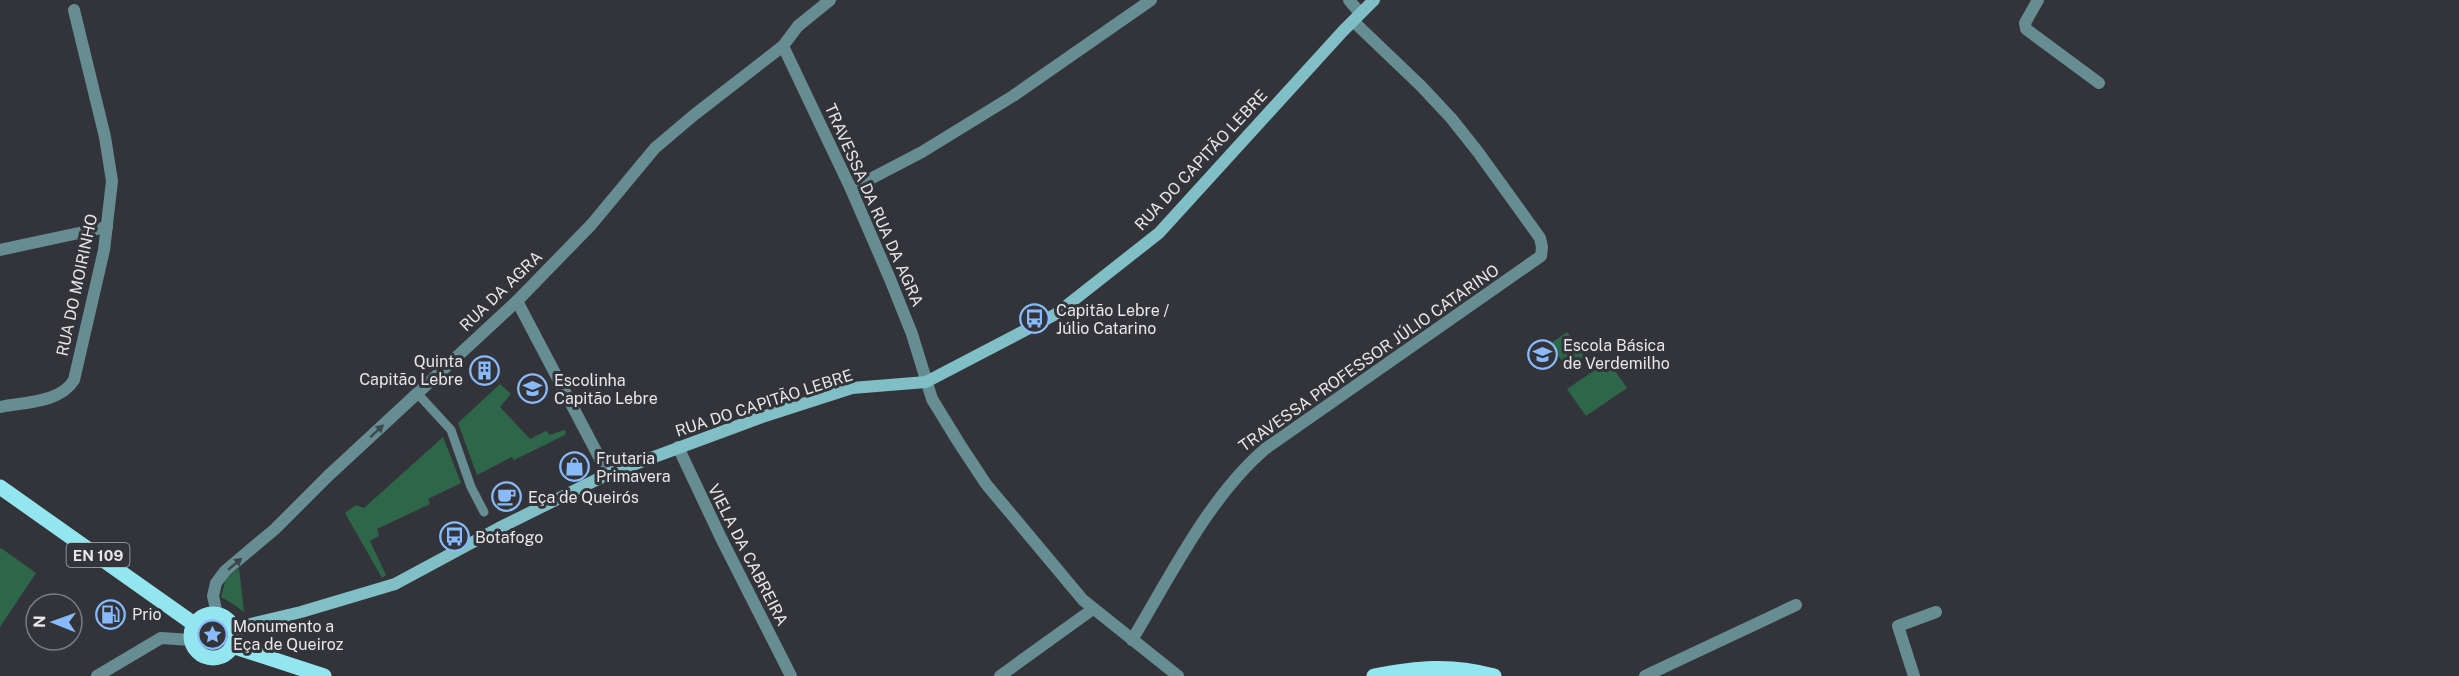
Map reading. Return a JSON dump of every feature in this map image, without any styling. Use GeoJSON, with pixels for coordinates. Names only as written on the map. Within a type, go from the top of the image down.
{"type":"FeatureCollection","features":[{"type":"Feature","properties":{"kind":"main road","name":"RUA DO CAPITÃO LEBRE"},"geometry":{"type":"LineString","coordinates":[[234,628],[301,612],[395,584],[499,528],[608,474],[762,417],[852,388],[926,382],[1056,314],[1159,233],[1374,0]]}},
{"type":"Feature","properties":{"kind":"main road","name":"EN 109"},"geometry":{"type":"LineString","coordinates":[[0,487],[194,624]]}},
{"type":"Feature","properties":{"kind":"main road"},"geometry":{"type":"LineString","coordinates":[[217,614],[229,620],[234,628],[235,639],[223,656],[209,658],[197,652],[191,640],[194,624],[204,615],[217,614]]}},
{"type":"Feature","properties":{"kind":"main road"},"geometry":{"type":"LineString","coordinates":[[232,646],[324,676]]}},
{"type":"Feature","properties":{"kind":"main road"},"geometry":{"type":"LineString","coordinates":[[1374,676],[1418,668],[1469,669],[1494,676]]}},
{"type":"Feature","properties":{"kind":"street","name":"RUA DA AGRA"},"geometry":{"type":"LineString","coordinates":[[217,614],[213,596],[216,583],[225,571],[275,529],[328,476],[517,301],[591,225],[655,148],[702,108],[783,46],[798,26],[830,0]]}},
{"type":"Feature","properties":{"kind":"street"},"geometry":{"type":"LineString","coordinates":[[851,189],[922,152],[1013,96],[1151,0]]}},
{"type":"Feature","properties":{"kind":"street"},"geometry":{"type":"LineString","coordinates":[[1349,0],[1356,17]]}},
{"type":"Feature","properties":{"kind":"street"},"geometry":{"type":"LineString","coordinates":[[2037,0],[2025,22],[2026,29],[2099,83]]}},
{"type":"Feature","properties":{"kind":"street","name":"RUA DO MOIRINHO"},"geometry":{"type":"LineString","coordinates":[[0,407],[57,396],[68,390],[74,380],[104,250],[112,181],[105,137],[74,10]]}},
{"type":"Feature","properties":{"kind":"street","name":"TRAVESSA PROFESSOR JÚLIO CATARINO"},"geometry":{"type":"LineString","coordinates":[[1132,640],[1225,489],[1244,467],[1264,449],[1541,255],[1540,238],[1478,152],[1429,94],[1356,17]]}},
{"type":"Feature","properties":{"kind":"street","name":"TRAVESSA DA RUA DA AGRA"},"geometry":{"type":"LineString","coordinates":[[783,46],[851,189],[912,334],[932,399],[986,484],[1046,557],[1093,609],[1178,676]]}},
{"type":"Feature","properties":{"kind":"street"},"geometry":{"type":"LineString","coordinates":[[0,250],[107,227]]}},
{"type":"Feature","properties":{"kind":"street"},"geometry":{"type":"LineString","coordinates":[[517,301],[608,474]]}},
{"type":"Feature","properties":{"kind":"street"},"geometry":{"type":"LineString","coordinates":[[417,393],[451,430],[471,487],[484,512]]}},
{"type":"Feature","properties":{"kind":"street","name":"VIELA DA CABREIRA"},"geometry":{"type":"LineString","coordinates":[[678,447],[790,676]]}},
{"type":"Feature","properties":{"kind":"street"},"geometry":{"type":"LineString","coordinates":[[1645,676],[1796,605]]}},
{"type":"Feature","properties":{"kind":"street"},"geometry":{"type":"LineString","coordinates":[[1000,676],[1093,609]]}},
{"type":"Feature","properties":{"kind":"street"},"geometry":{"type":"LineString","coordinates":[[1914,676],[1898,626],[1936,612]]}},
{"type":"Feature","properties":{"kind":"street"},"geometry":{"type":"LineString","coordinates":[[97,676],[161,638],[191,640]]}},
{"type":"Feature","properties":{"kind":"green space"},"geometry":{"type":"Polygon","coordinates":[[[1567,332],[1584,356],[1567,368],[1550,344],[1567,332]]]}},
{"type":"Feature","properties":{"kind":"green space"},"geometry":{"type":"Polygon","coordinates":[[[1608,361],[1627,388],[1586,416],[1567,389],[1608,361]]]}},
{"type":"Feature","properties":{"kind":"green space"},"geometry":{"type":"Polygon","coordinates":[[[500,384],[511,394],[500,407],[530,439],[546,431],[550,435],[564,430],[566,432],[565,435],[514,460],[512,457],[477,475],[458,423],[500,384]]]}},
{"type":"Feature","properties":{"kind":"green space"},"geometry":{"type":"Polygon","coordinates":[[[443,437],[461,483],[428,499],[430,504],[377,529],[379,536],[370,541],[386,575],[382,578],[345,513],[356,505],[364,508],[443,437]]]}},
{"type":"Feature","properties":{"kind":"green space"},"geometry":{"type":"Polygon","coordinates":[[[0,549],[36,573],[0,627],[0,549]]]}},
{"type":"Feature","properties":{"kind":"green space"},"geometry":{"type":"Polygon","coordinates":[[[239,568],[244,612],[221,597],[226,578],[239,568]]]}},
{"type":"Feature","properties":{"kind":"place","name":"Capitão Lebre / Júlio Catarino"},"geometry":{"type":"Point","coordinates":[1035,319]}},
{"type":"Feature","properties":{"kind":"place","name":"Escola Básica de Verdemilho"},"geometry":{"type":"Point","coordinates":[1542,354]}},
{"type":"Feature","properties":{"kind":"place","name":"Quinta Capitão Lebre"},"geometry":{"type":"Point","coordinates":[484,370]}},
{"type":"Feature","properties":{"kind":"place","name":"Escolinha Capitão Lebre"},"geometry":{"type":"Point","coordinates":[533,389]}},
{"type":"Feature","properties":{"kind":"place","name":"Frutaria Primavera"},"geometry":{"type":"Point","coordinates":[575,467]}},
{"type":"Feature","properties":{"kind":"place","name":"Eça de Queirós"},"geometry":{"type":"Point","coordinates":[507,497]}},
{"type":"Feature","properties":{"kind":"place","name":"Botafogo"},"geometry":{"type":"Point","coordinates":[454,537]}},
{"type":"Feature","properties":{"kind":"place","name":"Prio"},"geometry":{"type":"Point","coordinates":[111,614]}},
{"type":"Feature","properties":{"kind":"place","name":"Monumento a Eça de Queiroz"},"geometry":{"type":"Point","coordinates":[212,635]}}]}
